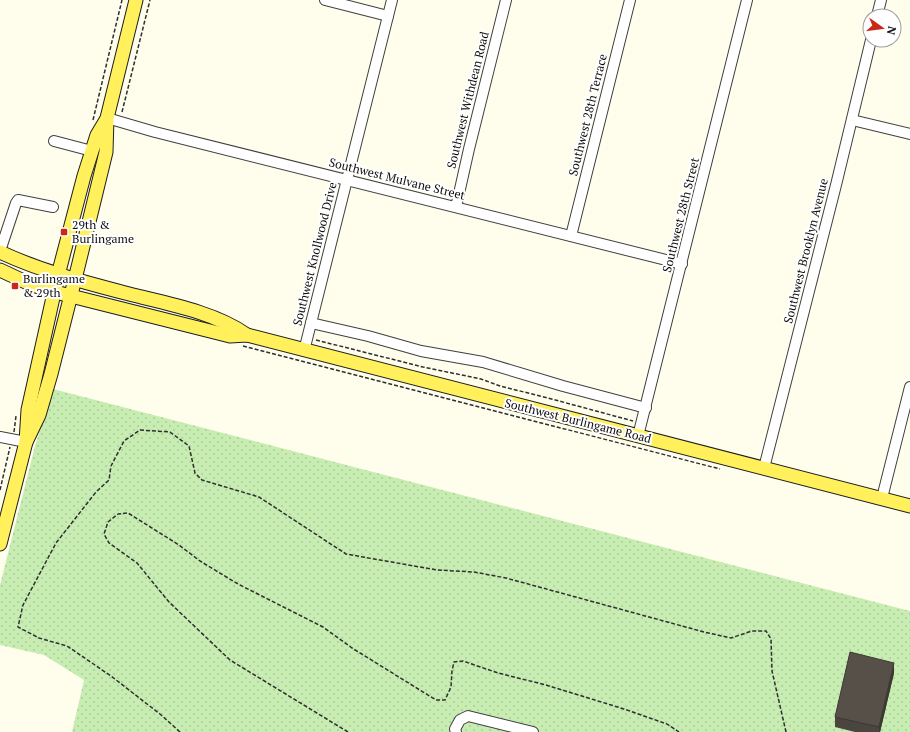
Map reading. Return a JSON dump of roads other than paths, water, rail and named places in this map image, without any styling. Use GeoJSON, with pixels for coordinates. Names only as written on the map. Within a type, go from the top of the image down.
{"type":"FeatureCollection","features":[{"type":"Feature","properties":{"kind":"main road"},"geometry":{"type":"LineString","coordinates":[[0,543],[26,442],[28,410],[58,275],[84,176],[97,135],[106,118],[136,0]]}},
{"type":"Feature","properties":{"kind":"main road"},"geometry":{"type":"LineString","coordinates":[[26,442],[39,415],[51,374],[106,152],[106,118]]}},
{"type":"Feature","properties":{"kind":"main road","name":"Southwest Burlingame Road"},"geometry":{"type":"LineString","coordinates":[[0,252],[26,264],[74,280],[181,307],[236,327],[247,335]]}},
{"type":"Feature","properties":{"kind":"main road","name":"Southwest Burlingame Road"},"geometry":{"type":"LineString","coordinates":[[0,270],[30,284],[55,292],[230,336],[247,335],[304,351],[910,506]]}},
{"type":"Feature","properties":{"kind":"street"},"geometry":{"type":"LineString","coordinates":[[325,0],[388,16]]}},
{"type":"Feature","properties":{"kind":"street","name":"Southwest Knollwood Drive"},"geometry":{"type":"LineString","coordinates":[[304,351],[392,0]]}},
{"type":"Feature","properties":{"kind":"street","name":"Southwest Withdean Road"},"geometry":{"type":"LineString","coordinates":[[456,207],[506,0]]}},
{"type":"Feature","properties":{"kind":"street","name":"Southwest 28th Terrace"},"geometry":{"type":"LineString","coordinates":[[571,236],[630,0]]}},
{"type":"Feature","properties":{"kind":"street","name":"Southwest 28th Street"},"geometry":{"type":"LineString","coordinates":[[638,436],[747,0]]}},
{"type":"Feature","properties":{"kind":"street","name":"Southwest Brooklyn Avenue"},"geometry":{"type":"LineString","coordinates":[[764,468],[869,48]]}},
{"type":"Feature","properties":{"kind":"street","name":"Southwest Mulvane Street"},"geometry":{"type":"LineString","coordinates":[[106,118],[162,134],[682,264]]}},
{"type":"Feature","properties":{"kind":"street"},"geometry":{"type":"LineString","coordinates":[[852,120],[910,134]]}},
{"type":"Feature","properties":{"kind":"street"},"geometry":{"type":"LineString","coordinates":[[54,141],[92,151]]}},
{"type":"Feature","properties":{"kind":"street"},"geometry":{"type":"LineString","coordinates":[[0,252],[18,200],[54,207]]}},
{"type":"Feature","properties":{"kind":"street"},"geometry":{"type":"LineString","coordinates":[[311,323],[368,336],[421,351],[483,362],[563,386],[646,408]]}},
{"type":"Feature","properties":{"kind":"street"},"geometry":{"type":"LineString","coordinates":[[882,498],[910,387]]}},
{"type":"Feature","properties":{"kind":"street"},"geometry":{"type":"LineString","coordinates":[[0,437],[26,442]]}},
{"type":"Feature","properties":{"kind":"street"},"geometry":{"type":"LineString","coordinates":[[456,732],[455,729],[460,720],[468,716],[533,732]]}},
{"type":"Feature","properties":{"kind":"place","name":"29th & Burlingame"},"geometry":{"type":"Point","coordinates":[64,232]}},
{"type":"Feature","properties":{"kind":"place","name":"Burlingame & 29th"},"geometry":{"type":"Point","coordinates":[15,286]}}]}
